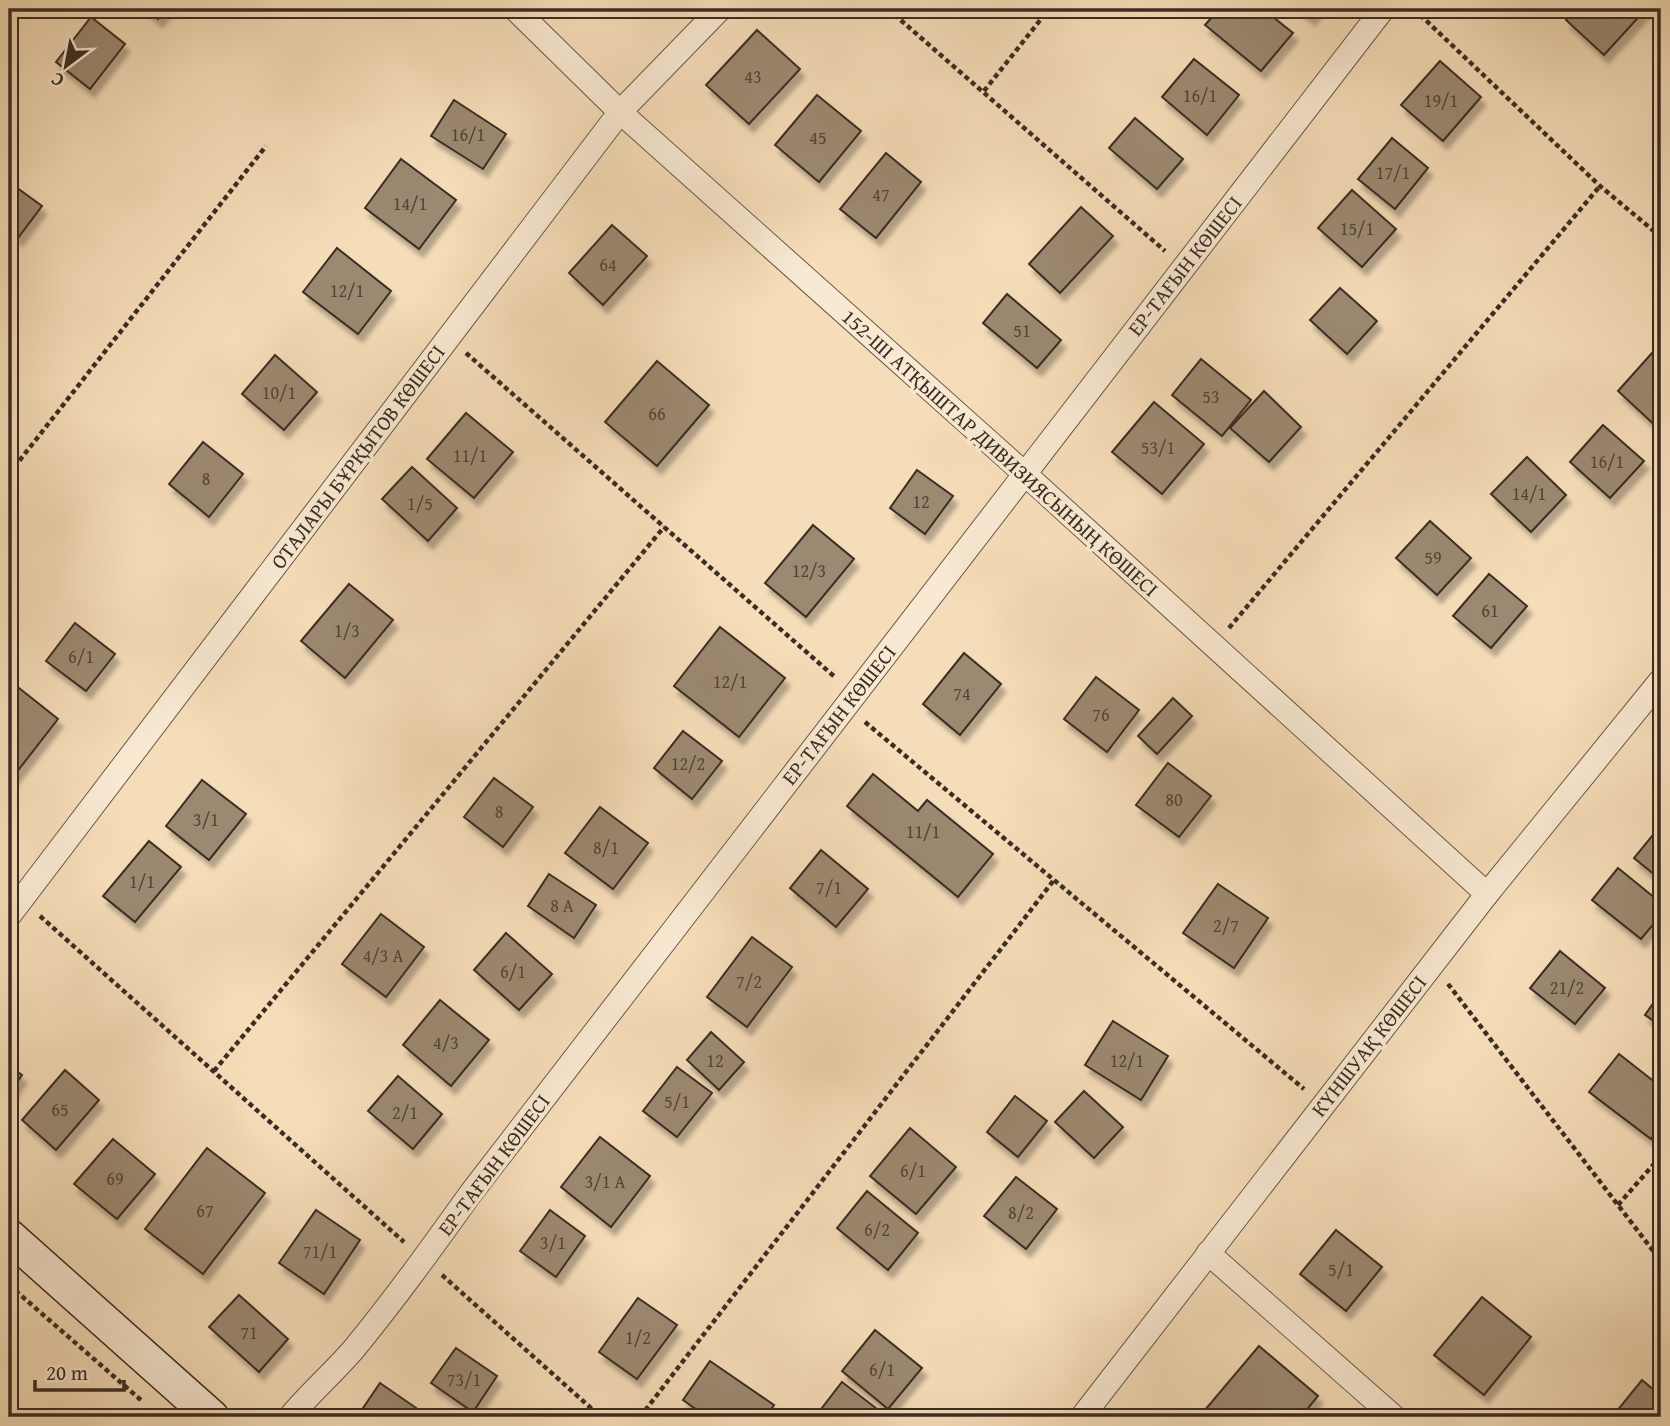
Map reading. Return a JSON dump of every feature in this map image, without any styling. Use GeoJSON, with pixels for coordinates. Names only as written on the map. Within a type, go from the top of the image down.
{"type":"FeatureCollection","features":[{"type":"Feature","properties":{"kind":"street","name":"152-ШІ АТҚЫШТАР ДИВИЗИЯСЫНЫҢ КӨШЕСІ"},"geometry":{"type":"LineString","coordinates":[[515,9],[621,112],[1487,894]]}},
{"type":"Feature","properties":{"kind":"street","name":"ОТАЛАРЫ БҰРҚЫТОВ КӨШЕСІ"},"geometry":{"type":"LineString","coordinates":[[15,907],[621,112],[720,9]]}},
{"type":"Feature","properties":{"kind":"street","name":"ЕР-ТАҒЫН КӨШЕСІ"},"geometry":{"type":"LineString","coordinates":[[290,1417],[350,1353],[424,1259],[479,1182],[1383,9]]}},
{"type":"Feature","properties":{"kind":"street","name":"КҮНШУАҚ КӨШЕСІ"},"geometry":{"type":"LineString","coordinates":[[1082,1417],[1487,894],[1661,680]]}},
{"type":"Feature","properties":{"kind":"street"},"geometry":{"type":"LineString","coordinates":[[9,1236],[212,1417]]}},
{"type":"Feature","properties":{"kind":"street"},"geometry":{"type":"LineString","coordinates":[[1208,1253],[1394,1417]]}},
{"type":"Feature","properties":{"kind":"path"},"geometry":{"type":"LineString","coordinates":[[888,9],[1184,267]]}},
{"type":"Feature","properties":{"kind":"path"},"geometry":{"type":"LineString","coordinates":[[984,91],[1049,9]]}},
{"type":"Feature","properties":{"kind":"path"},"geometry":{"type":"LineString","coordinates":[[1414,9],[1600,186],[1661,237]]}},
{"type":"Feature","properties":{"kind":"path"},"geometry":{"type":"LineString","coordinates":[[9,474],[266,146]]}},
{"type":"Feature","properties":{"kind":"path"},"geometry":{"type":"LineString","coordinates":[[1214,646],[1600,186]]}},
{"type":"Feature","properties":{"kind":"path"},"geometry":{"type":"LineString","coordinates":[[448,338],[664,527],[850,700],[1054,880],[1323,1105]]}},
{"type":"Feature","properties":{"kind":"path"},"geometry":{"type":"LineString","coordinates":[[214,1071],[664,527]]}},
{"type":"Feature","properties":{"kind":"path"},"geometry":{"type":"LineString","coordinates":[[640,1417],[1054,880]]}},
{"type":"Feature","properties":{"kind":"path"},"geometry":{"type":"LineString","coordinates":[[15,907],[214,1071],[601,1417]]}},
{"type":"Feature","properties":{"kind":"path"},"geometry":{"type":"LineString","coordinates":[[1433,964],[1661,1261]]}},
{"type":"Feature","properties":{"kind":"path"},"geometry":{"type":"LineString","coordinates":[[1618,1205],[1661,1156]]}},
{"type":"Feature","properties":{"kind":"path"},"geometry":{"type":"LineString","coordinates":[[9,1285],[151,1408]]}},
{"type":"Feature","properties":{"kind":"building"},"geometry":{"type":"Polygon","coordinates":[[[146,9],[167,9],[158,19],[146,9]]]}},
{"type":"Feature","properties":{"kind":"building"},"geometry":{"type":"Polygon","coordinates":[[[1219,9],[1263,9],[1293,33],[1261,71],[1205,25],[1219,9]]]}},
{"type":"Feature","properties":{"kind":"building"},"geometry":{"type":"Polygon","coordinates":[[[1300,9],[1317,9],[1311,17],[1300,9]]]}},
{"type":"Feature","properties":{"kind":"building"},"geometry":{"type":"Polygon","coordinates":[[[1577,9],[1646,9],[1604,55],[1566,20],[1577,9]]]}},
{"type":"Feature","properties":{"kind":"building"},"geometry":{"type":"Polygon","coordinates":[[[91,17],[125,44],[90,89],[56,62],[91,17]]]}},
{"type":"Feature","properties":{"kind":"building"},"geometry":{"type":"Polygon","coordinates":[[[757,30],[800,69],[749,124],[706,85],[757,30]]]}},
{"type":"Feature","properties":{"kind":"building"},"geometry":{"type":"Polygon","coordinates":[[[1194,59],[1239,95],[1207,135],[1162,97],[1194,59]]]}},
{"type":"Feature","properties":{"kind":"building"},"geometry":{"type":"Polygon","coordinates":[[[1440,61],[1481,97],[1443,141],[1401,105],[1440,61]]]}},
{"type":"Feature","properties":{"kind":"building"},"geometry":{"type":"Polygon","coordinates":[[[817,95],[861,131],[819,182],[775,145],[817,95]]]}},
{"type":"Feature","properties":{"kind":"building"},"geometry":{"type":"Polygon","coordinates":[[[454,100],[506,134],[483,169],[431,136],[454,100]]]}},
{"type":"Feature","properties":{"kind":"building"},"geometry":{"type":"Polygon","coordinates":[[[1135,118],[1183,159],[1157,189],[1109,148],[1135,118]]]}},
{"type":"Feature","properties":{"kind":"building"},"geometry":{"type":"Polygon","coordinates":[[[1392,138],[1428,168],[1395,209],[1358,179],[1392,138]]]}},
{"type":"Feature","properties":{"kind":"building"},"geometry":{"type":"Polygon","coordinates":[[[886,153],[921,182],[876,238],[840,209],[886,153]]]}},
{"type":"Feature","properties":{"kind":"building"},"geometry":{"type":"Polygon","coordinates":[[[401,159],[456,200],[419,249],[365,208],[401,159]]]}},
{"type":"Feature","properties":{"kind":"building"},"geometry":{"type":"Polygon","coordinates":[[[9,182],[42,206],[18,238],[9,231],[9,182]]]}},
{"type":"Feature","properties":{"kind":"building"},"geometry":{"type":"Polygon","coordinates":[[[1352,190],[1396,229],[1362,267],[1318,228],[1352,190]]]}},
{"type":"Feature","properties":{"kind":"building"},"geometry":{"type":"Polygon","coordinates":[[[1081,207],[1113,236],[1060,293],[1029,264],[1081,207]]]}},
{"type":"Feature","properties":{"kind":"building"},"geometry":{"type":"Polygon","coordinates":[[[612,225],[647,256],[603,305],[569,273],[612,225]]]}},
{"type":"Feature","properties":{"kind":"building"},"geometry":{"type":"Polygon","coordinates":[[[337,248],[391,291],[358,334],[303,292],[337,248]]]}},
{"type":"Feature","properties":{"kind":"building"},"geometry":{"type":"Polygon","coordinates":[[[1340,288],[1377,321],[1347,354],[1310,320],[1340,288]]]}},
{"type":"Feature","properties":{"kind":"building"},"geometry":{"type":"Polygon","coordinates":[[[1007,294],[1061,340],[1037,368],[983,323],[1007,294]]]}},
{"type":"Feature","properties":{"kind":"building"},"geometry":{"type":"Polygon","coordinates":[[[1652,353],[1661,362],[1661,431],[1618,391],[1652,353]]]}},
{"type":"Feature","properties":{"kind":"building"},"geometry":{"type":"Polygon","coordinates":[[[275,355],[317,392],[284,430],[242,394],[275,355]]]}},
{"type":"Feature","properties":{"kind":"building"},"geometry":{"type":"Polygon","coordinates":[[[1201,359],[1251,400],[1222,436],[1172,395],[1201,359]]]}},
{"type":"Feature","properties":{"kind":"building"},"geometry":{"type":"Polygon","coordinates":[[[657,361],[709,405],[657,466],[605,422],[657,361]]]}},
{"type":"Feature","properties":{"kind":"building"},"geometry":{"type":"Polygon","coordinates":[[[1264,391],[1301,427],[1269,462],[1230,428],[1264,391]]]}},
{"type":"Feature","properties":{"kind":"building"},"geometry":{"type":"Polygon","coordinates":[[[1154,402],[1204,444],[1162,494],[1112,452],[1154,402]]]}},
{"type":"Feature","properties":{"kind":"building"},"geometry":{"type":"Polygon","coordinates":[[[466,413],[513,452],[474,498],[427,459],[466,413]]]}},
{"type":"Feature","properties":{"kind":"building"},"geometry":{"type":"Polygon","coordinates":[[[1603,425],[1644,461],[1610,498],[1570,462],[1603,425]]]}},
{"type":"Feature","properties":{"kind":"building"},"geometry":{"type":"Polygon","coordinates":[[[203,442],[243,474],[209,517],[169,484],[203,442]]]}},
{"type":"Feature","properties":{"kind":"building"},"geometry":{"type":"Polygon","coordinates":[[[1527,457],[1566,495],[1531,532],[1491,494],[1527,457]]]}},
{"type":"Feature","properties":{"kind":"building"},"geometry":{"type":"Polygon","coordinates":[[[412,467],[457,508],[428,541],[382,499],[412,467]]]}},
{"type":"Feature","properties":{"kind":"building"},"geometry":{"type":"Polygon","coordinates":[[[917,470],[953,496],[925,534],[890,508],[917,470]]]}},
{"type":"Feature","properties":{"kind":"building"},"geometry":{"type":"Polygon","coordinates":[[[1430,521],[1471,558],[1437,595],[1396,558],[1430,521]]]}},
{"type":"Feature","properties":{"kind":"building"},"geometry":{"type":"Polygon","coordinates":[[[813,525],[854,559],[806,617],[765,583],[813,525]]]}},
{"type":"Feature","properties":{"kind":"building"},"geometry":{"type":"Polygon","coordinates":[[[1489,574],[1527,606],[1491,648],[1453,616],[1489,574]]]}},
{"type":"Feature","properties":{"kind":"building"},"geometry":{"type":"Polygon","coordinates":[[[349,584],[393,620],[345,678],[301,641],[349,584]]]}},
{"type":"Feature","properties":{"kind":"building"},"geometry":{"type":"Polygon","coordinates":[[[75,623],[115,654],[86,691],[46,661],[75,623]]]}},
{"type":"Feature","properties":{"kind":"building"},"geometry":{"type":"Polygon","coordinates":[[[720,627],[785,678],[739,737],[674,686],[720,627]]]}},
{"type":"Feature","properties":{"kind":"building"},"geometry":{"type":"Polygon","coordinates":[[[964,653],[1001,684],[960,735],[923,704],[964,653]]]}},
{"type":"Feature","properties":{"kind":"building"},"geometry":{"type":"Polygon","coordinates":[[[1096,677],[1139,710],[1107,752],[1064,719],[1096,677]]]}},
{"type":"Feature","properties":{"kind":"building"},"geometry":{"type":"Polygon","coordinates":[[[19,688],[58,719],[9,782],[9,701],[19,688]]]}},
{"type":"Feature","properties":{"kind":"building"},"geometry":{"type":"Polygon","coordinates":[[[1173,698],[1192,716],[1157,754],[1138,736],[1173,698]]]}},
{"type":"Feature","properties":{"kind":"building"},"geometry":{"type":"Polygon","coordinates":[[[683,731],[722,761],[692,799],[654,768],[683,731]]]}},
{"type":"Feature","properties":{"kind":"building"},"geometry":{"type":"Polygon","coordinates":[[[1168,763],[1211,796],[1179,837],[1136,805],[1168,763]]]}},
{"type":"Feature","properties":{"kind":"building"},"geometry":{"type":"Polygon","coordinates":[[[873,774],[918,811],[927,800],[993,854],[958,897],[847,806],[873,774]]]}},
{"type":"Feature","properties":{"kind":"building"},"geometry":{"type":"Polygon","coordinates":[[[494,778],[533,807],[503,847],[464,817],[494,778]]]}},
{"type":"Feature","properties":{"kind":"building"},"geometry":{"type":"Polygon","coordinates":[[[202,780],[246,814],[209,860],[166,826],[202,780]]]}},
{"type":"Feature","properties":{"kind":"building"},"geometry":{"type":"Polygon","coordinates":[[[600,807],[648,843],[613,889],[565,853],[600,807]]]}},
{"type":"Feature","properties":{"kind":"building"},"geometry":{"type":"Polygon","coordinates":[[[1661,825],[1661,880],[1634,858],[1661,825]]]}},
{"type":"Feature","properties":{"kind":"building"},"geometry":{"type":"Polygon","coordinates":[[[149,841],[181,867],[135,922],[103,896],[149,841]]]}},
{"type":"Feature","properties":{"kind":"building"},"geometry":{"type":"Polygon","coordinates":[[[821,850],[868,889],[836,927],[790,888],[821,850]]]}},
{"type":"Feature","properties":{"kind":"building"},"geometry":{"type":"Polygon","coordinates":[[[1618,868],[1661,903],[1661,915],[1641,939],[1592,900],[1618,868]]]}},
{"type":"Feature","properties":{"kind":"building"},"geometry":{"type":"Polygon","coordinates":[[[549,874],[596,905],[574,938],[528,906],[549,874]]]}},
{"type":"Feature","properties":{"kind":"building"},"geometry":{"type":"Polygon","coordinates":[[[1218,884],[1268,918],[1234,968],[1183,933],[1218,884]]]}},
{"type":"Feature","properties":{"kind":"building"},"geometry":{"type":"Polygon","coordinates":[[[381,914],[424,947],[386,997],[342,964],[381,914]]]}},
{"type":"Feature","properties":{"kind":"building"},"geometry":{"type":"Polygon","coordinates":[[[506,933],[552,974],[519,1010],[474,970],[506,933]]]}},
{"type":"Feature","properties":{"kind":"building"},"geometry":{"type":"Polygon","coordinates":[[[752,937],[792,967],[747,1027],[707,997],[752,937]]]}},
{"type":"Feature","properties":{"kind":"building"},"geometry":{"type":"Polygon","coordinates":[[[1560,951],[1605,988],[1575,1024],[1530,988],[1560,951]]]}},
{"type":"Feature","properties":{"kind":"building"},"geometry":{"type":"Polygon","coordinates":[[[1661,992],[1661,1026],[1645,1015],[1661,992]]]}},
{"type":"Feature","properties":{"kind":"building"},"geometry":{"type":"Polygon","coordinates":[[[440,1000],[489,1040],[451,1086],[403,1045],[440,1000]]]}},
{"type":"Feature","properties":{"kind":"building"},"geometry":{"type":"Polygon","coordinates":[[[1113,1021],[1168,1056],[1141,1100],[1085,1065],[1113,1021]]]}},
{"type":"Feature","properties":{"kind":"building"},"geometry":{"type":"Polygon","coordinates":[[[711,1032],[744,1062],[719,1090],[687,1060],[711,1032]]]}},
{"type":"Feature","properties":{"kind":"building"},"geometry":{"type":"Polygon","coordinates":[[[1619,1054],[1661,1087],[1661,1125],[1651,1139],[1589,1092],[1619,1054]]]}},
{"type":"Feature","properties":{"kind":"building"},"geometry":{"type":"Polygon","coordinates":[[[9,1066],[22,1075],[9,1095],[9,1066]]]}},
{"type":"Feature","properties":{"kind":"building"},"geometry":{"type":"Polygon","coordinates":[[[677,1067],[712,1093],[677,1137],[643,1111],[677,1067]]]}},
{"type":"Feature","properties":{"kind":"building"},"geometry":{"type":"Polygon","coordinates":[[[65,1070],[99,1100],[56,1150],[22,1120],[65,1070]]]}},
{"type":"Feature","properties":{"kind":"building"},"geometry":{"type":"Polygon","coordinates":[[[398,1076],[442,1114],[413,1149],[368,1111],[398,1076]]]}},
{"type":"Feature","properties":{"kind":"building"},"geometry":{"type":"Polygon","coordinates":[[[1084,1091],[1123,1127],[1094,1158],[1055,1122],[1084,1091]]]}},
{"type":"Feature","properties":{"kind":"building"},"geometry":{"type":"Polygon","coordinates":[[[1015,1096],[1047,1121],[1018,1157],[987,1132],[1015,1096]]]}},
{"type":"Feature","properties":{"kind":"building"},"geometry":{"type":"Polygon","coordinates":[[[910,1128],[956,1167],[916,1214],[870,1176],[910,1128]]]}},
{"type":"Feature","properties":{"kind":"building"},"geometry":{"type":"Polygon","coordinates":[[[600,1137],[650,1176],[611,1227],[561,1187],[600,1137]]]}},
{"type":"Feature","properties":{"kind":"building"},"geometry":{"type":"Polygon","coordinates":[[[113,1139],[155,1174],[117,1219],[74,1184],[113,1139]]]}},
{"type":"Feature","properties":{"kind":"building"},"geometry":{"type":"Polygon","coordinates":[[[207,1148],[265,1193],[203,1274],[145,1229],[207,1148]]]}},
{"type":"Feature","properties":{"kind":"building"},"geometry":{"type":"Polygon","coordinates":[[[1016,1177],[1057,1209],[1026,1249],[984,1216],[1016,1177]]]}},
{"type":"Feature","properties":{"kind":"building"},"geometry":{"type":"Polygon","coordinates":[[[867,1191],[918,1233],[888,1270],[837,1228],[867,1191]]]}},
{"type":"Feature","properties":{"kind":"building"},"geometry":{"type":"Polygon","coordinates":[[[316,1210],[360,1240],[324,1294],[279,1263],[316,1210]]]}},
{"type":"Feature","properties":{"kind":"building"},"geometry":{"type":"Polygon","coordinates":[[[550,1210],[585,1236],[556,1277],[520,1251],[550,1210]]]}},
{"type":"Feature","properties":{"kind":"building"},"geometry":{"type":"Polygon","coordinates":[[[1336,1230],[1382,1267],[1346,1311],[1300,1274],[1336,1230]]]}},
{"type":"Feature","properties":{"kind":"building"},"geometry":{"type":"Polygon","coordinates":[[[239,1295],[288,1339],[259,1372],[209,1327],[239,1295]]]}},
{"type":"Feature","properties":{"kind":"building"},"geometry":{"type":"Polygon","coordinates":[[[1482,1297],[1531,1337],[1484,1395],[1434,1355],[1482,1297]]]}},
{"type":"Feature","properties":{"kind":"building"},"geometry":{"type":"Polygon","coordinates":[[[638,1298],[677,1325],[637,1379],[599,1352],[638,1298]]]}},
{"type":"Feature","properties":{"kind":"building"},"geometry":{"type":"Polygon","coordinates":[[[875,1330],[922,1368],[888,1409],[842,1371],[875,1330]]]}},
{"type":"Feature","properties":{"kind":"building"},"geometry":{"type":"Polygon","coordinates":[[[1259,1346],[1318,1396],[1301,1417],[1199,1417],[1259,1346]]]}},
{"type":"Feature","properties":{"kind":"building"},"geometry":{"type":"Polygon","coordinates":[[[456,1348],[497,1376],[473,1412],[431,1383],[456,1348]]]}},
{"type":"Feature","properties":{"kind":"building"},"geometry":{"type":"Polygon","coordinates":[[[710,1361],[774,1405],[766,1417],[707,1417],[683,1400],[710,1361]]]}},
{"type":"Feature","properties":{"kind":"building"},"geometry":{"type":"Polygon","coordinates":[[[1642,1380],[1661,1396],[1661,1417],[1612,1417],[1642,1380]]]}},
{"type":"Feature","properties":{"kind":"building"},"geometry":{"type":"Polygon","coordinates":[[[842,1382],[885,1415],[815,1417],[842,1382]]]}},
{"type":"Feature","properties":{"kind":"building"},"geometry":{"type":"Polygon","coordinates":[[[380,1383],[429,1417],[357,1417],[380,1383]]]}}]}
